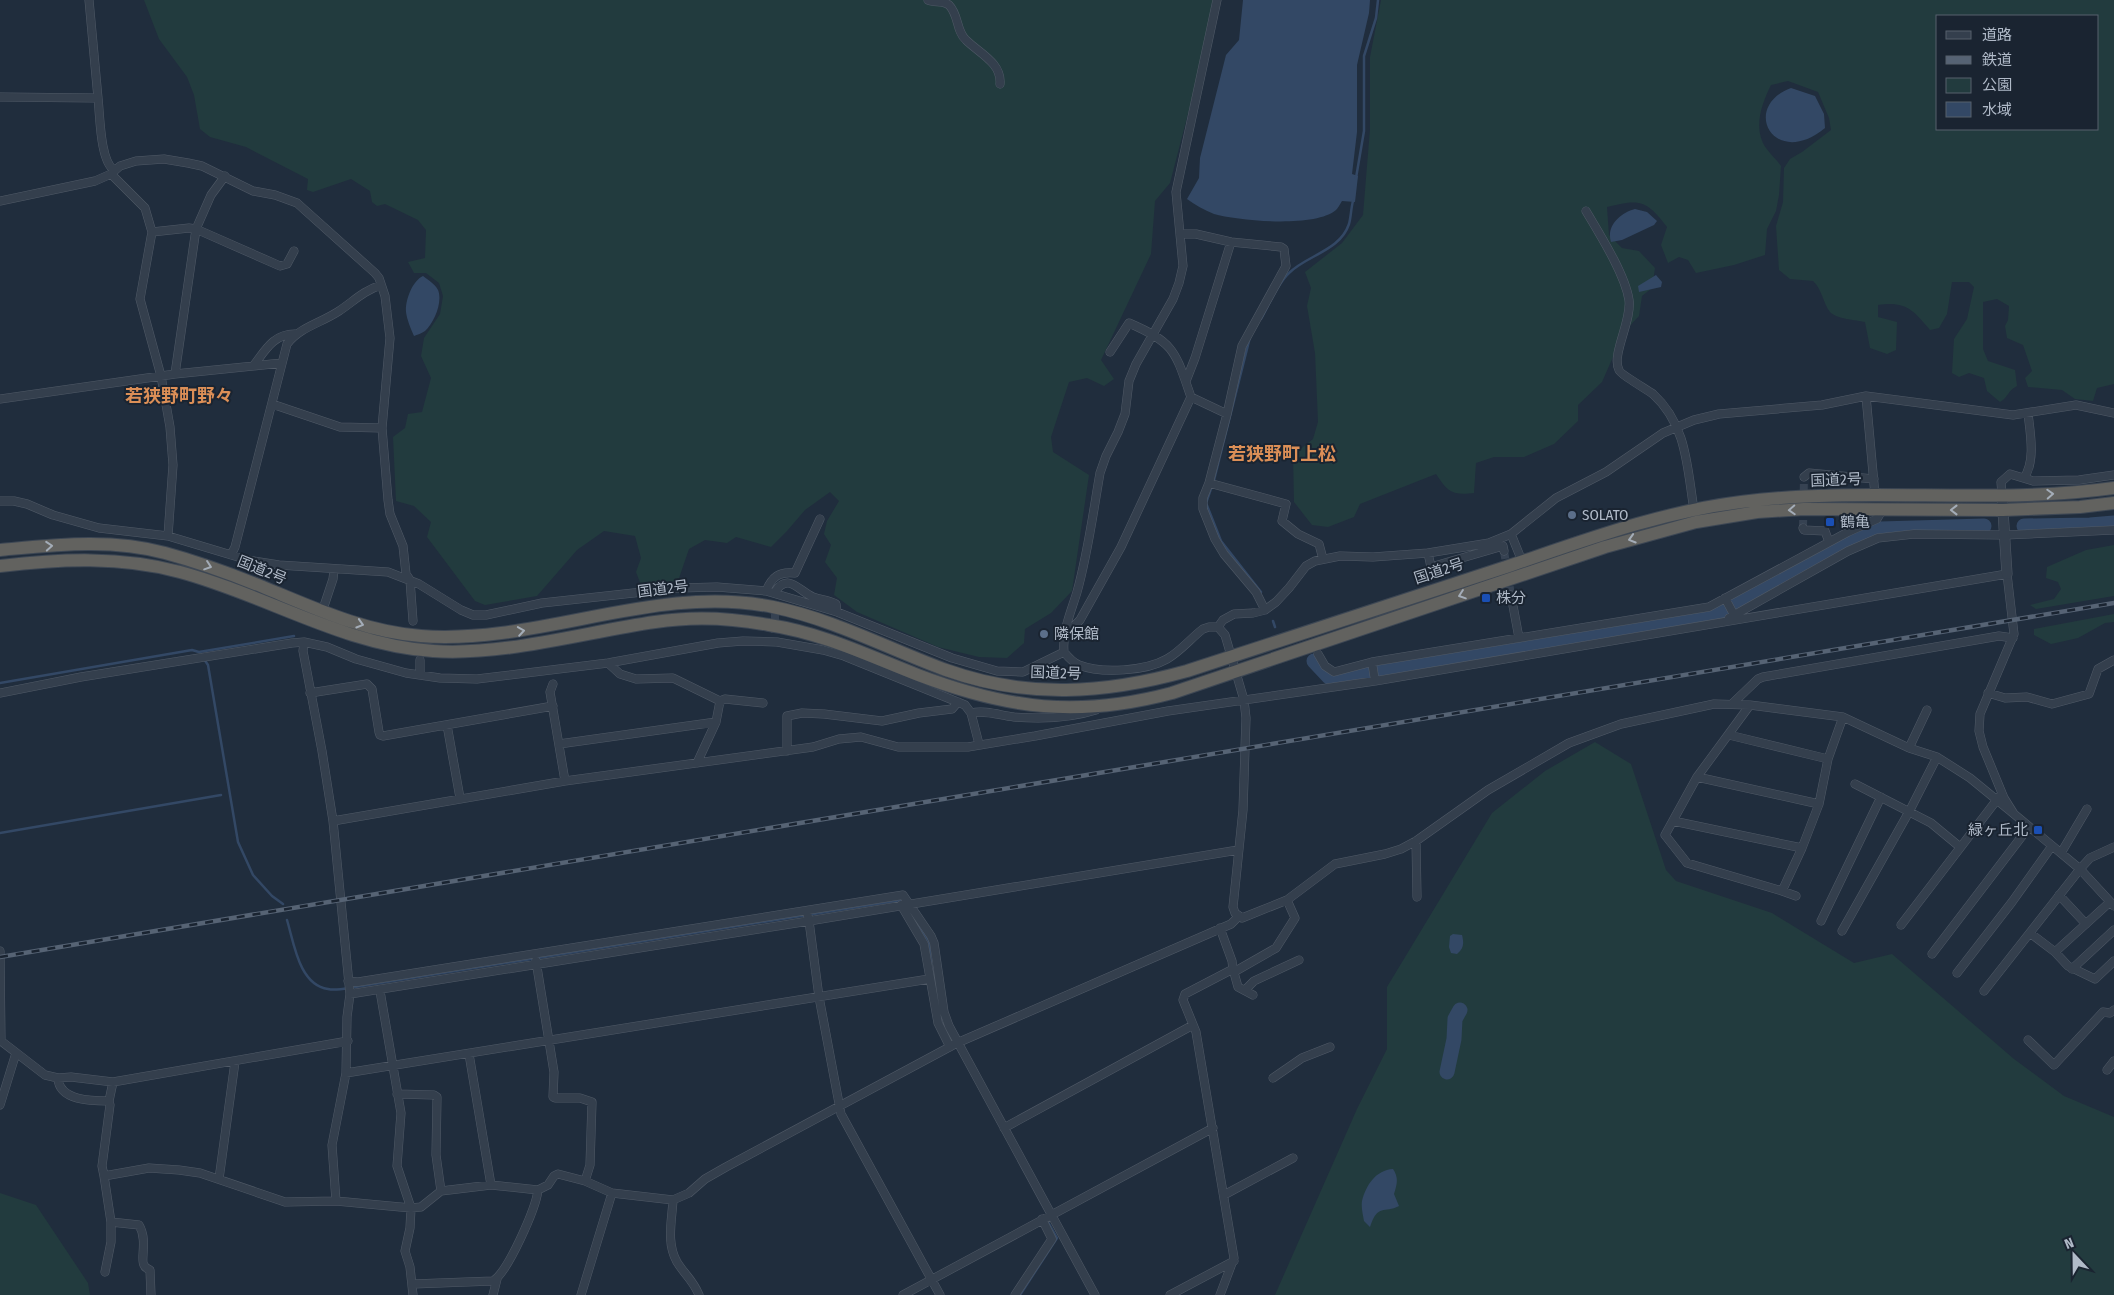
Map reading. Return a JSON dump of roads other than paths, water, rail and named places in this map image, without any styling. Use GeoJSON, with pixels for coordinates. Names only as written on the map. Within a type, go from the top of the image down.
{"type":"FeatureCollection","features":[{"type":"Feature","properties":{"kind":"highway","name":"国道2号"},"geometry":{"type":"LineString","coordinates":[[0,550],[95,544],[131,546],[162,552],[231,574],[322,612],[360,625],[392,633],[453,637],[495,635],[656,605],[705,601],[773,607],[809,617],[946,670],[989,683],[1060,691],[1094,690],[1150,682],[1638,524],[1694,510],[1742,502],[1776,499],[1875,495],[2002,495],[2088,492],[2114,488]]}},
{"type":"Feature","properties":{"kind":"highway","name":"国道2号"},"geometry":{"type":"LineString","coordinates":[[0,566],[43,561],[105,560],[179,571],[247,594],[326,627],[390,645],[432,651],[487,649],[557,640],[656,622],[698,619],[743,621],[794,629],[839,643],[946,685],[1004,702],[1061,708],[1126,704],[1164,695],[1651,533],[1706,520],[1757,512],[1804,509],[2003,510],[2080,507],[2114,503]]}},
{"type":"Feature","properties":{"kind":"street"},"geometry":{"type":"LineString","coordinates":[[89,0],[104,153],[110,168],[144,208],[152,232],[140,300],[161,376],[170,427],[173,465],[168,536]]}},
{"type":"Feature","properties":{"kind":"street"},"geometry":{"type":"LineString","coordinates":[[928,0],[943,1],[950,6],[964,39],[995,66],[1001,77],[1000,84]]}},
{"type":"Feature","properties":{"kind":"street"},"geometry":{"type":"LineString","coordinates":[[1217,0],[1176,192],[1183,266],[1179,283],[1173,299],[1136,364],[1129,381],[1125,414],[1100,473],[1077,592],[1066,623],[1064,652],[1070,660],[1079,665],[1118,671],[1151,666],[1167,659],[1203,629],[1218,627],[1228,617],[1265,610],[1276,602],[1306,566],[1323,559],[1340,556],[1373,557],[1428,553],[1489,543],[1511,534],[1556,498],[1597,478],[1663,433],[1694,420],[1719,414],[1822,405],[1866,396],[2013,415],[2076,406],[2114,413]]}},
{"type":"Feature","properties":{"kind":"street"},"geometry":{"type":"LineString","coordinates":[[0,97],[98,98]]}},
{"type":"Feature","properties":{"kind":"street"},"geometry":{"type":"LineString","coordinates":[[0,201],[95,181],[113,172],[120,166],[136,161],[164,159],[195,164],[253,191],[275,195],[296,203],[375,273],[385,296],[390,350],[382,428],[390,514],[403,546],[406,574],[410,580],[413,621]]}},
{"type":"Feature","properties":{"kind":"street"},"geometry":{"type":"LineString","coordinates":[[175,374],[196,230],[211,194],[224,176]]}},
{"type":"Feature","properties":{"kind":"street"},"geometry":{"type":"LineString","coordinates":[[1586,210],[1621,277],[1629,299],[1629,317],[1616,361],[1619,371],[1651,393],[1666,408],[1678,427],[1694,510]]}},
{"type":"Feature","properties":{"kind":"street"},"geometry":{"type":"LineString","coordinates":[[152,232],[189,228],[280,266],[287,264],[294,251]]}},
{"type":"Feature","properties":{"kind":"street"},"geometry":{"type":"LineString","coordinates":[[1180,234],[1196,234],[1231,242],[1281,247],[1284,250],[1286,266],[1242,346],[1212,484],[1203,498],[1203,509],[1215,539],[1224,554],[1256,592],[1265,610]]}},
{"type":"Feature","properties":{"kind":"street"},"geometry":{"type":"LineString","coordinates":[[1186,381],[1231,242]]}},
{"type":"Feature","properties":{"kind":"street"},"geometry":{"type":"LineString","coordinates":[[231,555],[235,547],[260,443],[287,344],[295,334],[339,311],[365,291],[381,285]]}},
{"type":"Feature","properties":{"kind":"street"},"geometry":{"type":"LineString","coordinates":[[1064,636],[1080,620],[1121,547],[1191,397],[1176,354],[1153,334],[1129,323],[1110,352]]}},
{"type":"Feature","properties":{"kind":"street"},"geometry":{"type":"LineString","coordinates":[[254,365],[271,342],[285,334],[295,334]]}},
{"type":"Feature","properties":{"kind":"street"},"geometry":{"type":"LineString","coordinates":[[0,399],[175,374],[282,363]]}},
{"type":"Feature","properties":{"kind":"street"},"geometry":{"type":"LineString","coordinates":[[1866,396],[1875,495]]}},
{"type":"Feature","properties":{"kind":"street"},"geometry":{"type":"LineString","coordinates":[[1191,397],[1227,414]]}},
{"type":"Feature","properties":{"kind":"street"},"geometry":{"type":"LineString","coordinates":[[272,404],[340,427],[382,428]]}},
{"type":"Feature","properties":{"kind":"street"},"geometry":{"type":"LineString","coordinates":[[2024,478],[2029,471],[2031,444],[2028,412]]}},
{"type":"Feature","properties":{"kind":"street"},"geometry":{"type":"LineString","coordinates":[[1804,477],[1809,473],[1874,479]]}},
{"type":"Feature","properties":{"kind":"street"},"geometry":{"type":"LineString","coordinates":[[2055,952],[2112,904],[2080,870],[2014,814],[2000,796],[1983,747],[1979,731],[1980,714],[2013,638],[2014,630],[2007,574],[2001,482],[2007,476],[2015,474],[2033,481],[2079,480],[2114,475]]}},
{"type":"Feature","properties":{"kind":"street"},"geometry":{"type":"LineString","coordinates":[[1212,484],[1286,504],[1282,521],[1298,534],[1319,544],[1323,559]]}},
{"type":"Feature","properties":{"kind":"street"},"geometry":{"type":"LineString","coordinates":[[0,501],[14,501],[27,504],[53,515],[99,528],[168,536],[231,555],[279,565],[388,572],[410,580],[473,615],[486,615],[542,603],[680,588],[716,587],[766,591],[837,612],[952,658],[997,671],[1023,672],[1064,652]]}},
{"type":"Feature","properties":{"kind":"street"},"geometry":{"type":"LineString","coordinates":[[1318,654],[1325,666],[1334,672],[1372,663],[1709,606],[1877,519],[1883,509]]}},
{"type":"Feature","properties":{"kind":"street"},"geometry":{"type":"LineString","coordinates":[[766,591],[772,578],[778,574],[795,573],[820,519]]}},
{"type":"Feature","properties":{"kind":"street"},"geometry":{"type":"LineString","coordinates":[[1803,528],[1804,530],[1825,531],[1830,542]]}},
{"type":"Feature","properties":{"kind":"street"},"geometry":{"type":"LineString","coordinates":[[1726,620],[1864,543],[1878,538],[1914,534],[2005,535],[2114,530]]}},
{"type":"Feature","properties":{"kind":"street"},"geometry":{"type":"LineString","coordinates":[[1511,534],[1522,561]]}},
{"type":"Feature","properties":{"kind":"street"},"geometry":{"type":"LineString","coordinates":[[1428,553],[1430,567],[1503,546],[1504,551]]}},
{"type":"Feature","properties":{"kind":"street"},"geometry":{"type":"LineString","coordinates":[[322,612],[333,579],[334,570]]}},
{"type":"Feature","properties":{"kind":"street"},"geometry":{"type":"LineString","coordinates":[[333,821],[566,781],[813,747],[849,737],[861,737],[898,747],[968,747],[1168,711],[1375,680],[2007,574]]}},
{"type":"Feature","properties":{"kind":"street"},"geometry":{"type":"LineString","coordinates":[[776,592],[779,586],[792,584],[809,596],[830,600],[836,604],[837,612]]}},
{"type":"Feature","properties":{"kind":"street"},"geometry":{"type":"LineString","coordinates":[[1511,595],[1519,638]]}},
{"type":"Feature","properties":{"kind":"street"},"geometry":{"type":"LineString","coordinates":[[1725,598],[1734,615]]}},
{"type":"Feature","properties":{"kind":"street"},"geometry":{"type":"LineString","coordinates":[[1218,627],[1225,635],[1244,700],[1246,718],[1246,765],[1233,907],[1238,917]]}},
{"type":"Feature","properties":{"kind":"street"},"geometry":{"type":"LineString","coordinates":[[775,633],[777,642]]}},
{"type":"Feature","properties":{"kind":"street"},"geometry":{"type":"LineString","coordinates":[[1733,703],[1758,679],[1763,677],[1999,636],[2013,638]]}},
{"type":"Feature","properties":{"kind":"street"},"geometry":{"type":"LineString","coordinates":[[0,693],[81,677],[304,642],[327,647],[374,666],[440,678],[493,678],[718,644],[743,641],[777,642],[815,648],[844,656],[965,705],[971,713],[980,744]]}},
{"type":"Feature","properties":{"kind":"street"},"geometry":{"type":"LineString","coordinates":[[304,642],[303,651],[333,821],[349,987],[346,1073],[332,1145],[336,1201]]}},
{"type":"Feature","properties":{"kind":"street"},"geometry":{"type":"LineString","coordinates":[[420,660],[420,675]]}},
{"type":"Feature","properties":{"kind":"street"},"geometry":{"type":"LineString","coordinates":[[1988,694],[2005,698],[2027,697],[2052,704],[2089,694],[2098,669],[2114,660]]}},
{"type":"Feature","properties":{"kind":"street"},"geometry":{"type":"LineString","coordinates":[[608,662],[620,674],[636,679],[672,678],[720,701],[726,699],[763,703]]}},
{"type":"Feature","properties":{"kind":"street"},"geometry":{"type":"LineString","coordinates":[[1372,663],[1375,680]]}},
{"type":"Feature","properties":{"kind":"street"},"geometry":{"type":"LineString","coordinates":[[553,684],[550,692],[566,781]]}},
{"type":"Feature","properties":{"kind":"street"},"geometry":{"type":"LineString","coordinates":[[310,693],[370,685],[380,735],[553,706]]}},
{"type":"Feature","properties":{"kind":"street"},"geometry":{"type":"LineString","coordinates":[[698,763],[716,722],[720,701]]}},
{"type":"Feature","properties":{"kind":"street"},"geometry":{"type":"LineString","coordinates":[[786,751],[787,716],[802,713],[824,714],[882,721],[919,713],[952,709],[958,702]]}},
{"type":"Feature","properties":{"kind":"street"},"geometry":{"type":"LineString","coordinates":[[104,1176],[149,1168],[200,1173],[278,1200],[336,1201],[410,1208],[421,1207],[441,1191],[491,1186],[538,1190],[548,1185],[554,1176],[558,1174],[585,1181],[612,1193],[673,1200],[689,1193],[726,1167],[954,1045],[1231,924],[1238,917],[1249,917],[1287,900],[1334,864],[1401,849],[1416,841],[1488,790],[1568,743],[1621,724],[1714,704],[1750,704],[1843,717],[1908,748],[1937,757],[2000,796]]}},
{"type":"Feature","properties":{"kind":"street"},"geometry":{"type":"LineString","coordinates":[[1750,704],[1697,777],[1665,835],[1687,863],[1796,896]]}},
{"type":"Feature","properties":{"kind":"street"},"geometry":{"type":"LineString","coordinates":[[971,713],[980,711],[1029,718],[1086,713],[1105,706]]}},
{"type":"Feature","properties":{"kind":"street"},"geometry":{"type":"LineString","coordinates":[[1908,748],[1927,710]]}},
{"type":"Feature","properties":{"kind":"street"},"geometry":{"type":"LineString","coordinates":[[1782,891],[1802,848],[1819,804],[1828,759],[1843,717]]}},
{"type":"Feature","properties":{"kind":"street"},"geometry":{"type":"LineString","coordinates":[[559,744],[716,722]]}},
{"type":"Feature","properties":{"kind":"street"},"geometry":{"type":"LineString","coordinates":[[447,725],[460,798]]}},
{"type":"Feature","properties":{"kind":"street"},"geometry":{"type":"LineString","coordinates":[[1729,735],[1828,759]]}},
{"type":"Feature","properties":{"kind":"street"},"geometry":{"type":"LineString","coordinates":[[1842,931],[1910,810],[1937,757]]}},
{"type":"Feature","properties":{"kind":"street"},"geometry":{"type":"LineString","coordinates":[[1697,777],[1819,804]]}},
{"type":"Feature","properties":{"kind":"street"},"geometry":{"type":"LineString","coordinates":[[1855,784],[1910,810],[1931,823],[1960,847]]}},
{"type":"Feature","properties":{"kind":"street"},"geometry":{"type":"LineString","coordinates":[[1901,925],[2000,796]]}},
{"type":"Feature","properties":{"kind":"street"},"geometry":{"type":"LineString","coordinates":[[1821,921],[1881,797]]}},
{"type":"Feature","properties":{"kind":"street"},"geometry":{"type":"LineString","coordinates":[[2061,853],[2087,809]]}},
{"type":"Feature","properties":{"kind":"street"},"geometry":{"type":"LineString","coordinates":[[1672,820],[1802,848]]}},
{"type":"Feature","properties":{"kind":"street"},"geometry":{"type":"LineString","coordinates":[[1932,954],[2029,827]]}},
{"type":"Feature","properties":{"kind":"street"},"geometry":{"type":"LineString","coordinates":[[1416,841],[1417,897]]}},
{"type":"Feature","properties":{"kind":"street"},"geometry":{"type":"LineString","coordinates":[[1957,973],[2012,902],[2052,846]]}},
{"type":"Feature","properties":{"kind":"street"},"geometry":{"type":"LineString","coordinates":[[1984,991],[2090,858],[2114,847]]}},
{"type":"Feature","properties":{"kind":"street"},"geometry":{"type":"LineString","coordinates":[[349,987],[358,982],[535,959],[808,917],[911,904],[1238,850]]}},
{"type":"Feature","properties":{"kind":"street"},"geometry":{"type":"LineString","coordinates":[[349,987],[380,990],[535,959],[903,895],[911,904],[934,943],[944,1012],[954,1045]]}},
{"type":"Feature","properties":{"kind":"street"},"geometry":{"type":"LineString","coordinates":[[2059,895],[2086,924]]}},
{"type":"Feature","properties":{"kind":"street"},"geometry":{"type":"LineString","coordinates":[[1220,1295],[1234,1261],[1213,1128],[1193,1025],[1183,1003],[1183,996],[1276,948],[1283,940],[1295,918],[1287,900]]}},
{"type":"Feature","properties":{"kind":"street"},"geometry":{"type":"LineString","coordinates":[[901,905],[924,944],[938,1023],[954,1045],[1004,1128],[1095,1295]]}},
{"type":"Feature","properties":{"kind":"street"},"geometry":{"type":"LineString","coordinates":[[808,917],[819,997],[839,1107],[940,1295]]}},
{"type":"Feature","properties":{"kind":"street"},"geometry":{"type":"LineString","coordinates":[[1220,928],[1232,960],[1238,987],[1253,995]]}},
{"type":"Feature","properties":{"kind":"street"},"geometry":{"type":"LineString","coordinates":[[2030,932],[2072,968],[2095,979],[2114,961]]}},
{"type":"Feature","properties":{"kind":"street"},"geometry":{"type":"LineString","coordinates":[[2072,968],[2113,936]]}},
{"type":"Feature","properties":{"kind":"street"},"geometry":{"type":"LineString","coordinates":[[0,950],[0,1041],[45,1075],[58,1078],[71,1077],[113,1082],[348,1041]]}},
{"type":"Feature","properties":{"kind":"street"},"geometry":{"type":"LineString","coordinates":[[535,959],[554,1072],[553,1097],[580,1098],[592,1102],[590,1165],[585,1181]]}},
{"type":"Feature","properties":{"kind":"street"},"geometry":{"type":"LineString","coordinates":[[1245,990],[1254,981],[1299,960]]}},
{"type":"Feature","properties":{"kind":"street"},"geometry":{"type":"LineString","coordinates":[[346,1073],[929,978]]}},
{"type":"Feature","properties":{"kind":"street"},"geometry":{"type":"LineString","coordinates":[[380,990],[401,1113],[397,1166],[410,1208],[410,1228],[405,1251],[413,1284],[412,1295]]}},
{"type":"Feature","properties":{"kind":"street"},"geometry":{"type":"LineString","coordinates":[[2028,1040],[2054,1065],[2103,1012],[2112,1014]]}},
{"type":"Feature","properties":{"kind":"street"},"geometry":{"type":"LineString","coordinates":[[1004,1128],[1193,1025]]}},
{"type":"Feature","properties":{"kind":"street"},"geometry":{"type":"LineString","coordinates":[[1273,1078],[1302,1058],[1330,1047]]}},
{"type":"Feature","properties":{"kind":"street"},"geometry":{"type":"LineString","coordinates":[[0,1105],[16,1053]]}},
{"type":"Feature","properties":{"kind":"street"},"geometry":{"type":"LineString","coordinates":[[469,1054],[491,1186]]}},
{"type":"Feature","properties":{"kind":"street"},"geometry":{"type":"LineString","coordinates":[[2106,1070],[2114,1061]]}},
{"type":"Feature","properties":{"kind":"street"},"geometry":{"type":"LineString","coordinates":[[218,1179],[235,1062]]}},
{"type":"Feature","properties":{"kind":"street"},"geometry":{"type":"LineString","coordinates":[[58,1078],[59,1084],[69,1095],[81,1099],[109,1101]]}},
{"type":"Feature","properties":{"kind":"street"},"geometry":{"type":"LineString","coordinates":[[104,1272],[111,1242],[111,1222],[102,1166],[113,1082]]}},
{"type":"Feature","properties":{"kind":"street"},"geometry":{"type":"LineString","coordinates":[[397,1094],[434,1095],[437,1097],[436,1155],[441,1191]]}},
{"type":"Feature","properties":{"kind":"street"},"geometry":{"type":"LineString","coordinates":[[902,1295],[1213,1128]]}},
{"type":"Feature","properties":{"kind":"street"},"geometry":{"type":"LineString","coordinates":[[1224,1195],[1294,1158]]}},
{"type":"Feature","properties":{"kind":"street"},"geometry":{"type":"LineString","coordinates":[[493,1295],[496,1279],[518,1244],[538,1190]]}},
{"type":"Feature","properties":{"kind":"street"},"geometry":{"type":"LineString","coordinates":[[581,1295],[612,1193]]}},
{"type":"Feature","properties":{"kind":"street"},"geometry":{"type":"LineString","coordinates":[[673,1200],[670,1234],[675,1259],[688,1274],[699,1295]]}},
{"type":"Feature","properties":{"kind":"street"},"geometry":{"type":"LineString","coordinates":[[1015,1295],[1052,1239],[1042,1219]]}},
{"type":"Feature","properties":{"kind":"street"},"geometry":{"type":"LineString","coordinates":[[111,1222],[139,1225],[142,1229],[145,1237],[143,1262],[144,1266],[150,1270],[151,1295]]}},
{"type":"Feature","properties":{"kind":"street"},"geometry":{"type":"LineString","coordinates":[[1170,1295],[1234,1261]]}},
{"type":"Feature","properties":{"kind":"street"},"geometry":{"type":"LineString","coordinates":[[413,1284],[493,1281],[496,1279]]}},
{"type":"Feature","properties":{"kind":"water"},"geometry":{"type":"Polygon","coordinates":[[[1243,0],[1370,0],[1369,13],[1357,65],[1357,132],[1352,174],[1358,176],[1355,202],[1342,201],[1336,210],[1326,216],[1295,221],[1241,219],[1214,214],[1187,199],[1199,178],[1200,158],[1226,55],[1239,40],[1243,0]]]}},
{"type":"Feature","properties":{"kind":"water"},"geometry":{"type":"Polygon","coordinates":[[[1791,88],[1815,96],[1824,114],[1825,128],[1807,139],[1791,142],[1778,139],[1770,131],[1766,120],[1768,108],[1776,97],[1791,88]]]}},
{"type":"Feature","properties":{"kind":"water"},"geometry":{"type":"Polygon","coordinates":[[[1635,209],[1647,212],[1657,221],[1654,225],[1622,240],[1611,242],[1612,226],[1619,217],[1635,209]]]}},
{"type":"Feature","properties":{"kind":"water"},"geometry":{"type":"Polygon","coordinates":[[[1656,275],[1662,282],[1661,287],[1639,292],[1638,286],[1656,275]]]}},
{"type":"Feature","properties":{"kind":"water"},"geometry":{"type":"Polygon","coordinates":[[[423,276],[437,288],[439,300],[437,312],[428,327],[424,332],[414,336],[409,324],[406,308],[410,292],[416,282],[423,276]]]}},
{"type":"Feature","properties":{"kind":"water"},"geometry":{"type":"Polygon","coordinates":[[[1453,934],[1462,935],[1463,938],[1462,947],[1457,954],[1451,953],[1449,947],[1450,936],[1453,934]]]}},
{"type":"Feature","properties":{"kind":"water"},"geometry":{"type":"Polygon","coordinates":[[[1393,1169],[1397,1181],[1394,1194],[1399,1206],[1379,1212],[1370,1227],[1364,1221],[1362,1201],[1364,1195],[1369,1184],[1377,1175],[1393,1169]]]}},
{"type":"Feature","properties":{"kind":"waterway"},"geometry":{"type":"LineString","coordinates":[[1356,178],[1364,131],[1364,56],[1376,18],[1378,0]]}},
{"type":"Feature","properties":{"kind":"waterway"},"geometry":{"type":"LineString","coordinates":[[1261,319],[1277,289],[1289,273],[1331,247],[1345,233],[1349,224],[1353,201]]}},
{"type":"Feature","properties":{"kind":"waterway"},"geometry":{"type":"LineString","coordinates":[[1250,337],[1214,480],[1206,503],[1221,541],[1261,592]]}},
{"type":"Feature","properties":{"kind":"waterway"},"geometry":{"type":"LineString","coordinates":[[2024,526],[2114,523]]}},
{"type":"Feature","properties":{"kind":"waterway"},"geometry":{"type":"LineString","coordinates":[[1314,661],[1329,677],[1345,676],[1722,611],[1853,538],[1880,529],[1984,526]]}},
{"type":"Feature","properties":{"kind":"waterway"},"geometry":{"type":"LineString","coordinates":[[1273,621],[1275,627]]}},
{"type":"Feature","properties":{"kind":"waterway"},"geometry":{"type":"LineString","coordinates":[[0,683],[192,650],[199,652],[294,636]]}},
{"type":"Feature","properties":{"kind":"waterway"},"geometry":{"type":"LineString","coordinates":[[204,659],[208,665],[238,842],[253,875],[272,896],[283,904]]}},
{"type":"Feature","properties":{"kind":"waterway"},"geometry":{"type":"LineString","coordinates":[[0,833],[221,795]]}},
{"type":"Feature","properties":{"kind":"waterway"},"geometry":{"type":"LineString","coordinates":[[287,920],[299,962],[310,980],[318,986],[334,990],[902,901]]}},
{"type":"Feature","properties":{"kind":"waterway"},"geometry":{"type":"LineString","coordinates":[[908,910],[929,941],[931,965]]}},
{"type":"Feature","properties":{"kind":"waterway"},"geometry":{"type":"LineString","coordinates":[[1447,1072],[1454,1039],[1455,1019],[1460,1010]]}},
{"type":"Feature","properties":{"kind":"waterway"},"geometry":{"type":"LineString","coordinates":[[945,1026],[950,1040]]}},
{"type":"Feature","properties":{"kind":"waterway"},"geometry":{"type":"LineString","coordinates":[[1020,1295],[1057,1238],[1048,1222]]}},
{"type":"Feature","properties":{"kind":"tunnel"},"geometry":{"type":"LineString","coordinates":[[1803,528],[1804,477]]}},
{"type":"Feature","properties":{"kind":"tunnel"},"geometry":{"type":"LineString","coordinates":[[1504,551],[1511,595]]}},
{"type":"Feature","properties":{"kind":"tunnel"},"geometry":{"type":"LineString","coordinates":[[775,592],[775,633]]}},
{"type":"Feature","properties":{"kind":"railway"},"geometry":{"type":"LineString","coordinates":[[0,957],[2114,603]]}},
{"type":"Feature","properties":{"kind":"place","name":"SOLATO"},"geometry":{"type":"Point","coordinates":[1572,515]}},
{"type":"Feature","properties":{"kind":"place","name":"鶴亀"},"geometry":{"type":"Point","coordinates":[1830,522]}},
{"type":"Feature","properties":{"kind":"place","name":"株分"},"geometry":{"type":"Point","coordinates":[1486,598]}},
{"type":"Feature","properties":{"kind":"place","name":"隣保館"},"geometry":{"type":"Point","coordinates":[1044,634]}},
{"type":"Feature","properties":{"kind":"place","name":"緑ヶ丘北"},"geometry":{"type":"Point","coordinates":[2038,830]}},
{"type":"Feature","properties":{"kind":"district","name":"若狭野町野々"},"geometry":{"type":"Point","coordinates":[179,396]}},
{"type":"Feature","properties":{"kind":"district","name":"若狭野町上松"},"geometry":{"type":"Point","coordinates":[1282,454]}}]}
